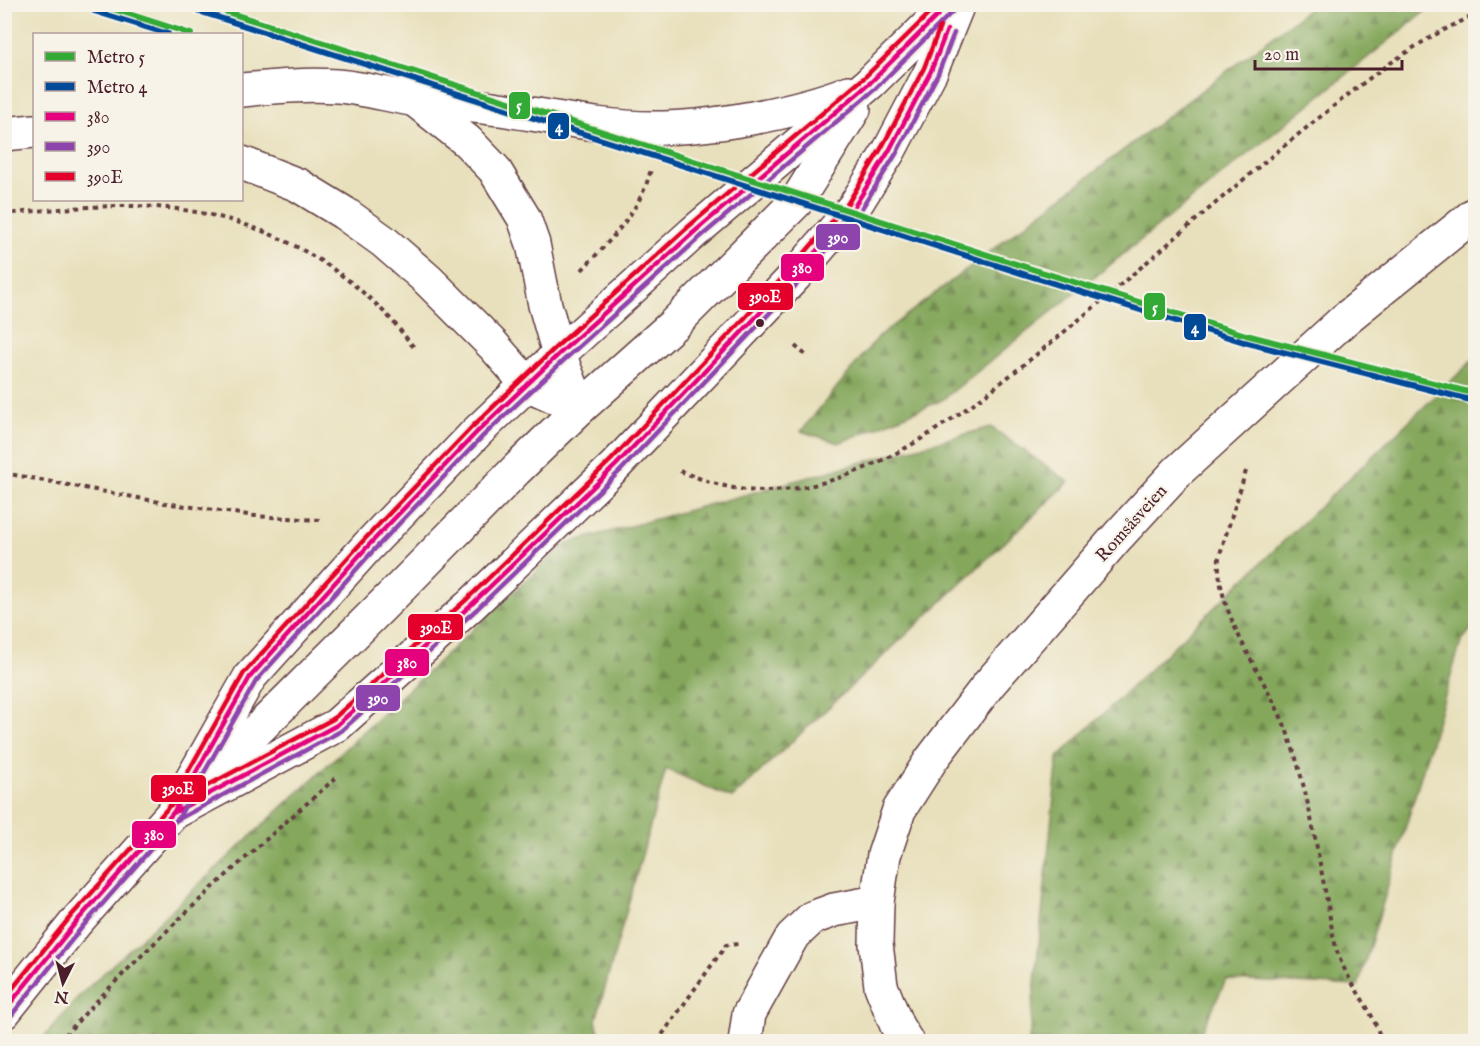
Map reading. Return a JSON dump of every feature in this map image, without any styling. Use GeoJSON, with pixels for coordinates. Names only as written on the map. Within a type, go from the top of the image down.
{"type":"FeatureCollection","features":[{"type":"Feature","properties":{"kind":"main road"},"geometry":{"type":"LineString","coordinates":[[173,813],[250,678],[367,547],[477,432],[559,354],[693,233],[870,83],[950,4]]}},
{"type":"Feature","properties":{"kind":"main road"},"geometry":{"type":"LineString","coordinates":[[173,813],[337,725],[472,604],[616,465],[795,276],[854,207],[889,151],[926,81],[958,4]]}},
{"type":"Feature","properties":{"kind":"main road"},"geometry":{"type":"LineString","coordinates":[[243,90],[337,86],[379,91],[415,100],[500,109],[580,123],[653,128],[710,123],[819,103],[870,83]]}},
{"type":"Feature","properties":{"kind":"main road"},"geometry":{"type":"LineString","coordinates":[[4,1012],[84,912],[173,813],[516,470],[580,408],[673,325],[795,201],[870,83]]}},
{"type":"Feature","properties":{"kind":"main road"},"geometry":{"type":"LineString","coordinates":[[415,100],[467,141],[494,169],[520,211],[533,244],[545,305],[559,354],[580,408]]}},
{"type":"Feature","properties":{"kind":"main road"},"geometry":{"type":"LineString","coordinates":[[4,134],[33,131]]}},
{"type":"Feature","properties":{"kind":"main road"},"geometry":{"type":"LineString","coordinates":[[243,163],[298,185],[344,213],[383,241],[428,280],[527,384],[580,408]]}},
{"type":"Feature","properties":{"kind":"main road","name":"Romsåsveien"},"geometry":{"type":"LineString","coordinates":[[906,1041],[897,1026],[881,986],[876,944],[876,902],[884,855],[899,810],[931,760],[989,684],[1118,536],[1178,472],[1344,320],[1476,213]]}},
{"type":"Feature","properties":{"kind":"main road"},"geometry":{"type":"LineString","coordinates":[[744,1041],[749,1014],[792,937],[812,918],[834,909],[876,902]]}},
{"type":"Feature","properties":{"kind":"path"},"geometry":{"type":"LineString","coordinates":[[680,471],[734,489],[758,491],[792,489],[825,482],[871,466],[916,442],[972,406],[1061,335],[1273,155],[1367,80],[1447,27],[1476,15]]}},
{"type":"Feature","properties":{"kind":"path"},"geometry":{"type":"LineString","coordinates":[[581,271],[636,207],[648,182],[653,159]]}},
{"type":"Feature","properties":{"kind":"path"},"geometry":{"type":"LineString","coordinates":[[4,214],[78,207],[130,206],[177,209],[228,219],[276,235],[315,256],[348,279],[387,315],[416,350]]}},
{"type":"Feature","properties":{"kind":"path"},"geometry":{"type":"LineString","coordinates":[[795,346],[808,357]]}},
{"type":"Feature","properties":{"kind":"path"},"geometry":{"type":"LineString","coordinates":[[1246,471],[1219,557],[1218,572],[1222,592],[1228,611],[1272,696],[1295,754],[1311,815],[1336,947],[1345,971],[1378,1025],[1381,1041]]}},
{"type":"Feature","properties":{"kind":"path"},"geometry":{"type":"LineString","coordinates":[[4,473],[153,501],[244,515],[320,520]]}},
{"type":"Feature","properties":{"kind":"path"},"geometry":{"type":"LineString","coordinates":[[59,1041],[159,938],[244,858],[342,773]]}},
{"type":"Feature","properties":{"kind":"path"},"geometry":{"type":"LineString","coordinates":[[657,1041],[726,945],[792,937]]}},
{"type":"Feature","properties":{"kind":"green space"},"geometry":{"type":"Polygon","coordinates":[[[1314,5],[1433,5],[942,400],[839,443],[801,431],[879,336],[1314,5]]]}},
{"type":"Feature","properties":{"kind":"green space"},"geometry":{"type":"Polygon","coordinates":[[[1475,358],[1475,624],[1461,642],[1358,986],[1226,980],[1197,1041],[1029,1041],[1058,757],[1475,358]]]}},
{"type":"Feature","properties":{"kind":"green space"},"geometry":{"type":"Polygon","coordinates":[[[991,427],[1069,482],[732,798],[666,769],[596,1020],[601,1041],[41,1041],[80,995],[565,544],[991,427]]]}},
{"type":"Feature","properties":{"kind":"metro line","name":"5"},"geometry":{"type":"LineString","coordinates":[[98,4],[188,33]]}},
{"type":"Feature","properties":{"kind":"metro line","name":"5"},"geometry":{"type":"LineString","coordinates":[[202,4],[1035,270],[1246,335],[1476,394]]}},
{"type":"Feature","properties":{"kind":"metro line","name":"4"},"geometry":{"type":"LineString","coordinates":[[94,11],[165,33]]}},
{"type":"Feature","properties":{"kind":"metro line","name":"4"},"geometry":{"type":"LineString","coordinates":[[198,11],[1244,342],[1474,401]]}},
{"type":"Feature","properties":{"kind":"transit line","name":"390E"},"geometry":{"type":"LineString","coordinates":[[4,999],[71,916],[167,809],[244,673],[362,542],[472,427],[554,349],[688,227],[865,77],[939,4]]}},
{"type":"Feature","properties":{"kind":"transit line","name":"380"},"geometry":{"type":"LineString","coordinates":[[4,1011],[77,921],[173,813],[250,677],[367,547],[477,432],[559,354],[693,233],[870,83],[949,4]]}},
{"type":"Feature","properties":{"kind":"transit line","name":"390"},"geometry":{"type":"LineString","coordinates":[[10,1017],[83,926],[179,817],[256,681],[372,552],[482,437],[564,360],[698,239],[875,89],[955,9]]}},
{"type":"Feature","properties":{"kind":"transit line","name":"390E"},"geometry":{"type":"LineString","coordinates":[[169,806],[333,719],[467,599],[611,460],[789,271],[848,203],[882,147],[924,68],[940,27]]}},
{"type":"Feature","properties":{"kind":"transit line","name":"380"},"geometry":{"type":"LineString","coordinates":[[173,813],[337,725],[472,604],[616,465],[795,276],[854,207],[889,151],[931,71],[947,30]]}},
{"type":"Feature","properties":{"kind":"transit line","name":"390"},"geometry":{"type":"LineString","coordinates":[[177,820],[341,731],[477,609],[621,470],[800,281],[860,211],[896,154],[938,74],[954,33]]}}]}
